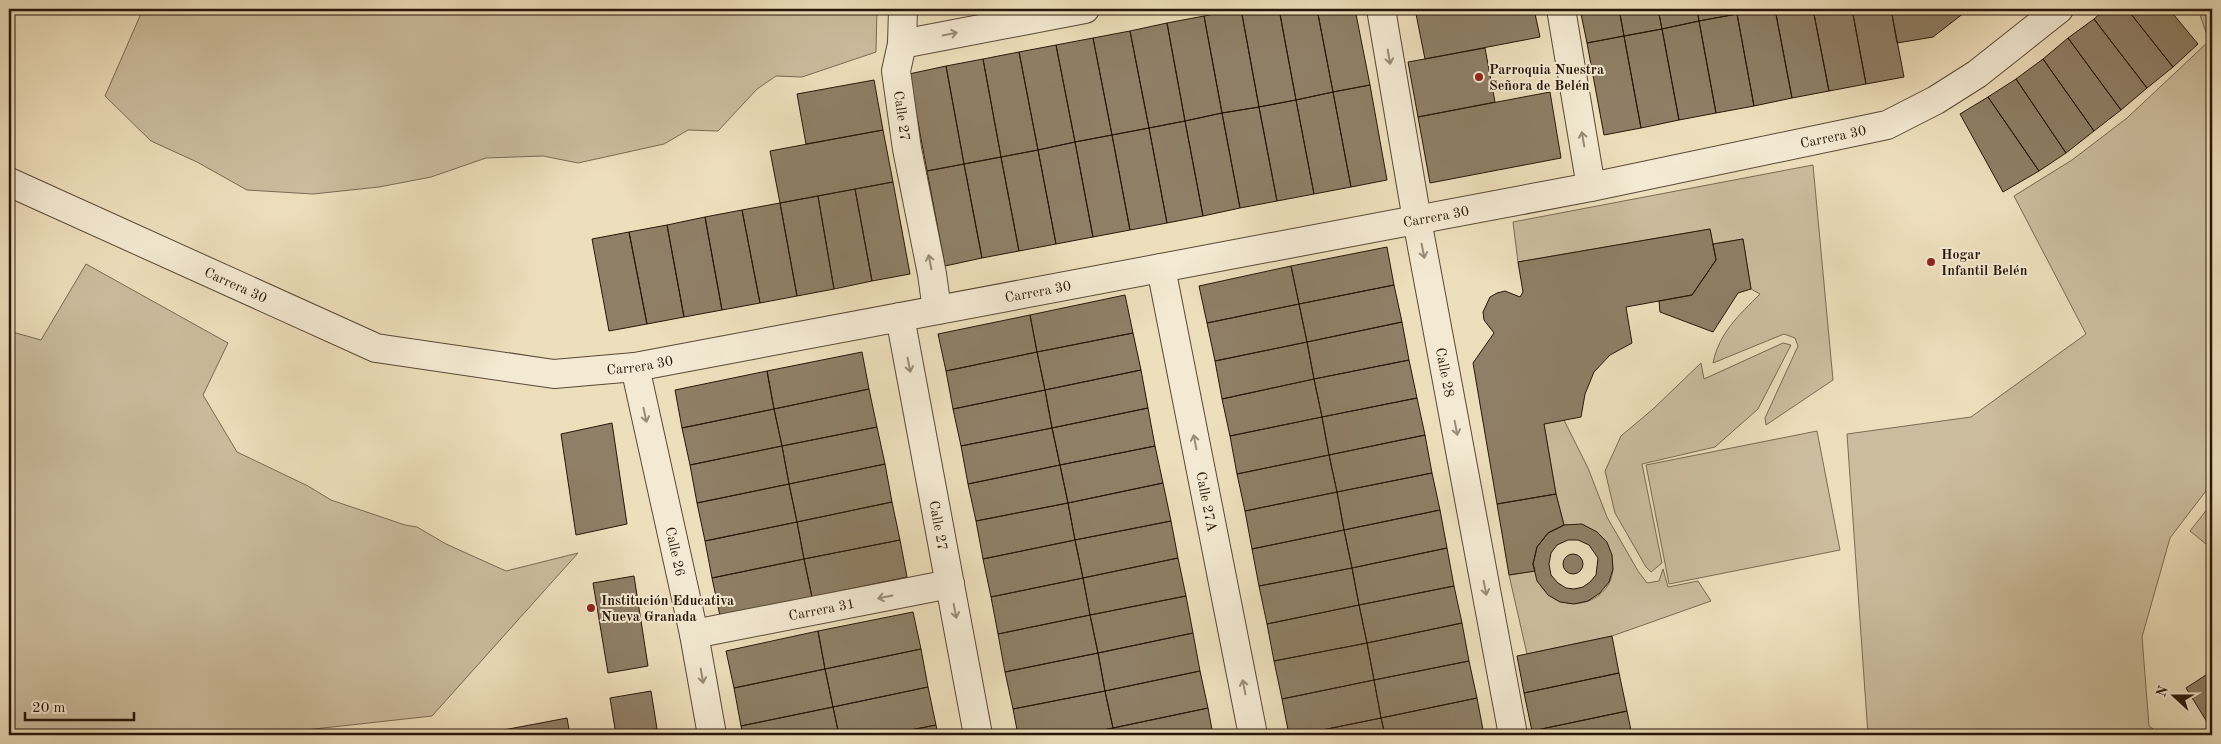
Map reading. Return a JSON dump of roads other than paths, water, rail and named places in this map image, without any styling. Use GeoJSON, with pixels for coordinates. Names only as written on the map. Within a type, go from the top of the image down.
{"type":"FeatureCollection","features":[{"type":"Feature","properties":{"kind":"street","name":"Calle 27"},"geometry":{"type":"LineString","coordinates":[[903,9],[902,44],[896,71],[907,149],[932,274],[937,310]]}},
{"type":"Feature","properties":{"kind":"street"},"geometry":{"type":"LineString","coordinates":[[902,44],[1084,9]]}},
{"type":"Feature","properties":{"kind":"street","name":"Calle 28"},"geometry":{"type":"LineString","coordinates":[[1381,9],[1417,220],[1513,735]]}},
{"type":"Feature","properties":{"kind":"street"},"geometry":{"type":"LineString","coordinates":[[1561,9],[1591,187]]}},
{"type":"Feature","properties":{"kind":"street","name":"Carrera 30"},"geometry":{"type":"LineString","coordinates":[[9,182],[376,348],[554,374],[635,367],[1591,187],[1887,125],[1936,100],[1977,74],[2059,9]]}},
{"type":"Feature","properties":{"kind":"street","name":"Calle 27A"},"geometry":{"type":"LineString","coordinates":[[1161,268],[1253,735]]}},
{"type":"Feature","properties":{"kind":"street","name":"Calle 27"},"geometry":{"type":"LineString","coordinates":[[900,317],[978,735]]}},
{"type":"Feature","properties":{"kind":"street","name":"Calle 26"},"geometry":{"type":"LineString","coordinates":[[635,367],[694,634],[712,735]]}},
{"type":"Feature","properties":{"kind":"street","name":"Carrera 31"},"geometry":{"type":"LineString","coordinates":[[694,634],[950,584]]}},
{"type":"Feature","properties":{"kind":"place","name":"Parroquia Nuestra Señora de Belén"},"geometry":{"type":"Point","coordinates":[1479,77]}},
{"type":"Feature","properties":{"kind":"place","name":"Hogar Infantil Belén"},"geometry":{"type":"Point","coordinates":[1931,262]}},
{"type":"Feature","properties":{"kind":"place","name":"Institución Educativa Nueva Granada"},"geometry":{"type":"Point","coordinates":[591,608]}}]}
